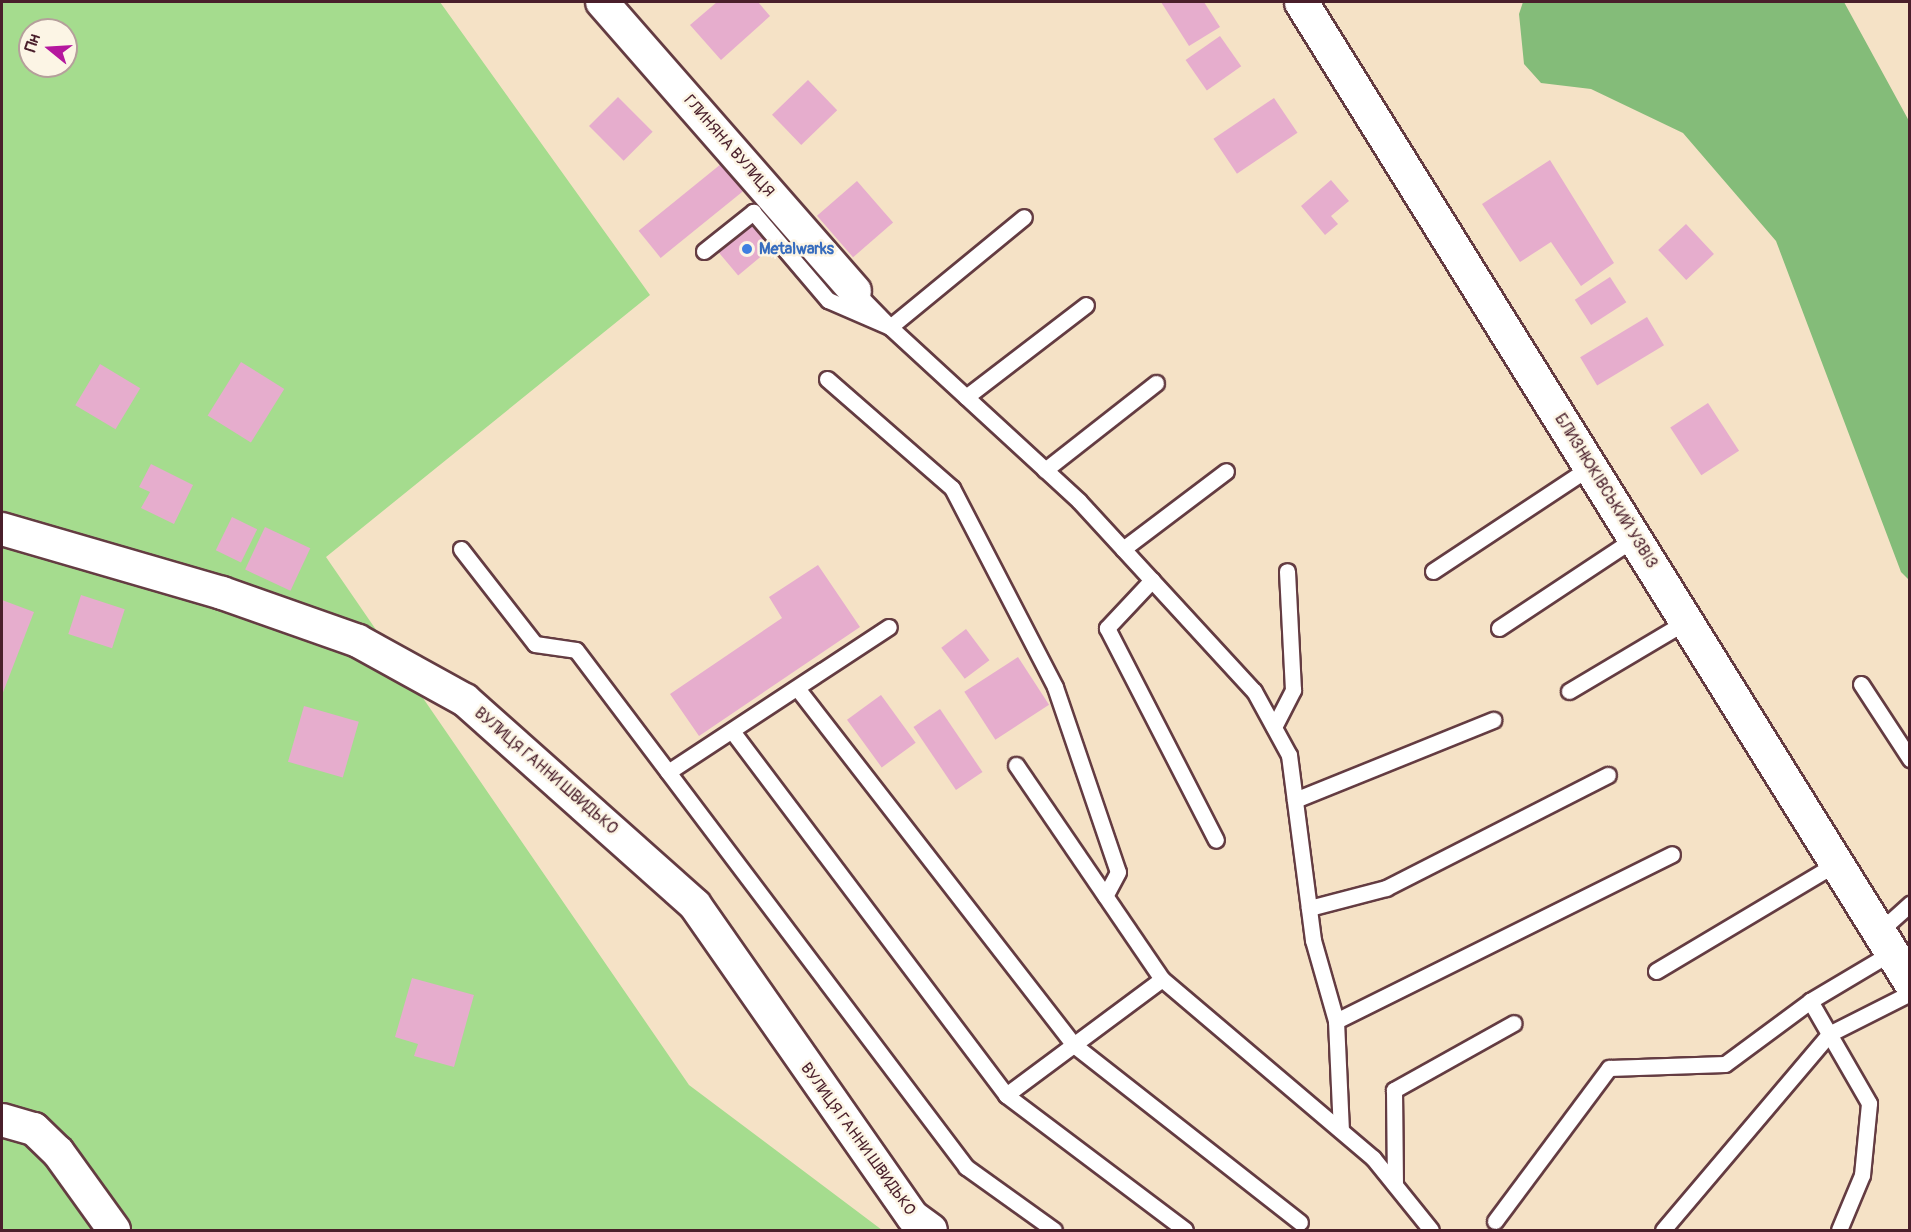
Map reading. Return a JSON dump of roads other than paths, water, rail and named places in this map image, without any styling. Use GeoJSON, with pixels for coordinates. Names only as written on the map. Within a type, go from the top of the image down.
{"type":"FeatureCollection","features":[{"type":"Feature","properties":{"kind":"street","name":"ГЛИНЯНА ВУЛИЦЯ"},"geometry":{"type":"LineString","coordinates":[[602,2],[855,291]]}},
{"type":"Feature","properties":{"kind":"street","name":"БЛИЗНЮКІВСЬКИЙ УЗВІЗ"},"geometry":{"type":"LineString","coordinates":[[1301,2],[1888,940],[1910,982]]}},
{"type":"Feature","properties":{"kind":"street","name":"ВУЛИЦЯ ГАННИ ШВИДЬКО"},"geometry":{"type":"LineString","coordinates":[[2,529],[222,593],[358,640],[465,700],[695,905],[906,1208],[931,1230]]}},
{"type":"Feature","properties":{"kind":"street"},"geometry":{"type":"LineString","coordinates":[[2,1120],[34,1129],[58,1152],[114,1230]]}},
{"type":"Feature","properties":{"kind":"lane"},"geometry":{"type":"LineString","coordinates":[[704,251],[753,212],[828,300],[890,327]]}},
{"type":"Feature","properties":{"kind":"lane"},"geometry":{"type":"LineString","coordinates":[[890,327],[1024,217]]}},
{"type":"Feature","properties":{"kind":"lane"},"geometry":{"type":"LineString","coordinates":[[855,291],[890,327],[1045,470],[1123,549],[1254,691],[1289,755],[1309,908],[1336,1021],[1341,1130]]}},
{"type":"Feature","properties":{"kind":"lane"},"geometry":{"type":"LineString","coordinates":[[966,397],[1086,305]]}},
{"type":"Feature","properties":{"kind":"lane"},"geometry":{"type":"LineString","coordinates":[[827,379],[952,488],[1055,687],[1118,872],[1105,896]]}},
{"type":"Feature","properties":{"kind":"lane"},"geometry":{"type":"LineString","coordinates":[[1045,470],[1156,383]]}},
{"type":"Feature","properties":{"kind":"lane"},"geometry":{"type":"LineString","coordinates":[[1433,571],[1590,466]]}},
{"type":"Feature","properties":{"kind":"lane"},"geometry":{"type":"LineString","coordinates":[[1123,549],[1226,471]]}},
{"type":"Feature","properties":{"kind":"lane"},"geometry":{"type":"LineString","coordinates":[[1499,628],[1635,538]]}},
{"type":"Feature","properties":{"kind":"lane"},"geometry":{"type":"LineString","coordinates":[[461,549],[535,644],[576,650],[966,1167],[1054,1230]]}},
{"type":"Feature","properties":{"kind":"lane"},"geometry":{"type":"LineString","coordinates":[[1274,727],[1293,690],[1287,571]]}},
{"type":"Feature","properties":{"kind":"lane"},"geometry":{"type":"LineString","coordinates":[[1152,580],[1107,628],[1216,840]]}},
{"type":"Feature","properties":{"kind":"lane"},"geometry":{"type":"LineString","coordinates":[[1569,691],[1687,621]]}},
{"type":"Feature","properties":{"kind":"lane"},"geometry":{"type":"LineString","coordinates":[[668,772],[889,627]]}},
{"type":"Feature","properties":{"kind":"lane"},"geometry":{"type":"LineString","coordinates":[[1862,684],[1910,759]]}},
{"type":"Feature","properties":{"kind":"lane"},"geometry":{"type":"LineString","coordinates":[[797,688],[1074,1045],[1300,1222]]}},
{"type":"Feature","properties":{"kind":"lane"},"geometry":{"type":"LineString","coordinates":[[1295,800],[1493,720]]}},
{"type":"Feature","properties":{"kind":"lane"},"geometry":{"type":"LineString","coordinates":[[732,730],[1006,1095],[1185,1230]]}},
{"type":"Feature","properties":{"kind":"lane"},"geometry":{"type":"LineString","coordinates":[[1016,765],[1162,979],[1341,1130],[1395,1185],[1429,1230]]}},
{"type":"Feature","properties":{"kind":"lane"},"geometry":{"type":"LineString","coordinates":[[1309,908],[1386,888],[1608,775]]}},
{"type":"Feature","properties":{"kind":"lane"},"geometry":{"type":"LineString","coordinates":[[1336,1021],[1672,854]]}},
{"type":"Feature","properties":{"kind":"lane"},"geometry":{"type":"LineString","coordinates":[[1656,971],[1839,862]]}},
{"type":"Feature","properties":{"kind":"lane"},"geometry":{"type":"LineString","coordinates":[[1495,1221],[1609,1068],[1725,1064],[1888,940],[1910,904]]}},
{"type":"Feature","properties":{"kind":"lane"},"geometry":{"type":"LineString","coordinates":[[1006,1095],[1162,979]]}},
{"type":"Feature","properties":{"kind":"lane"},"geometry":{"type":"LineString","coordinates":[[1663,1230],[1829,1034],[1910,993]]}},
{"type":"Feature","properties":{"kind":"lane"},"geometry":{"type":"LineString","coordinates":[[1810,1001],[1869,1103],[1862,1175],[1839,1230]]}},
{"type":"Feature","properties":{"kind":"lane"},"geometry":{"type":"LineString","coordinates":[[1395,1185],[1394,1090],[1514,1023]]}},
{"type":"Feature","properties":{"kind":"place","name":"Metalwarks"},"geometry":{"type":"Point","coordinates":[747,249]}}]}
